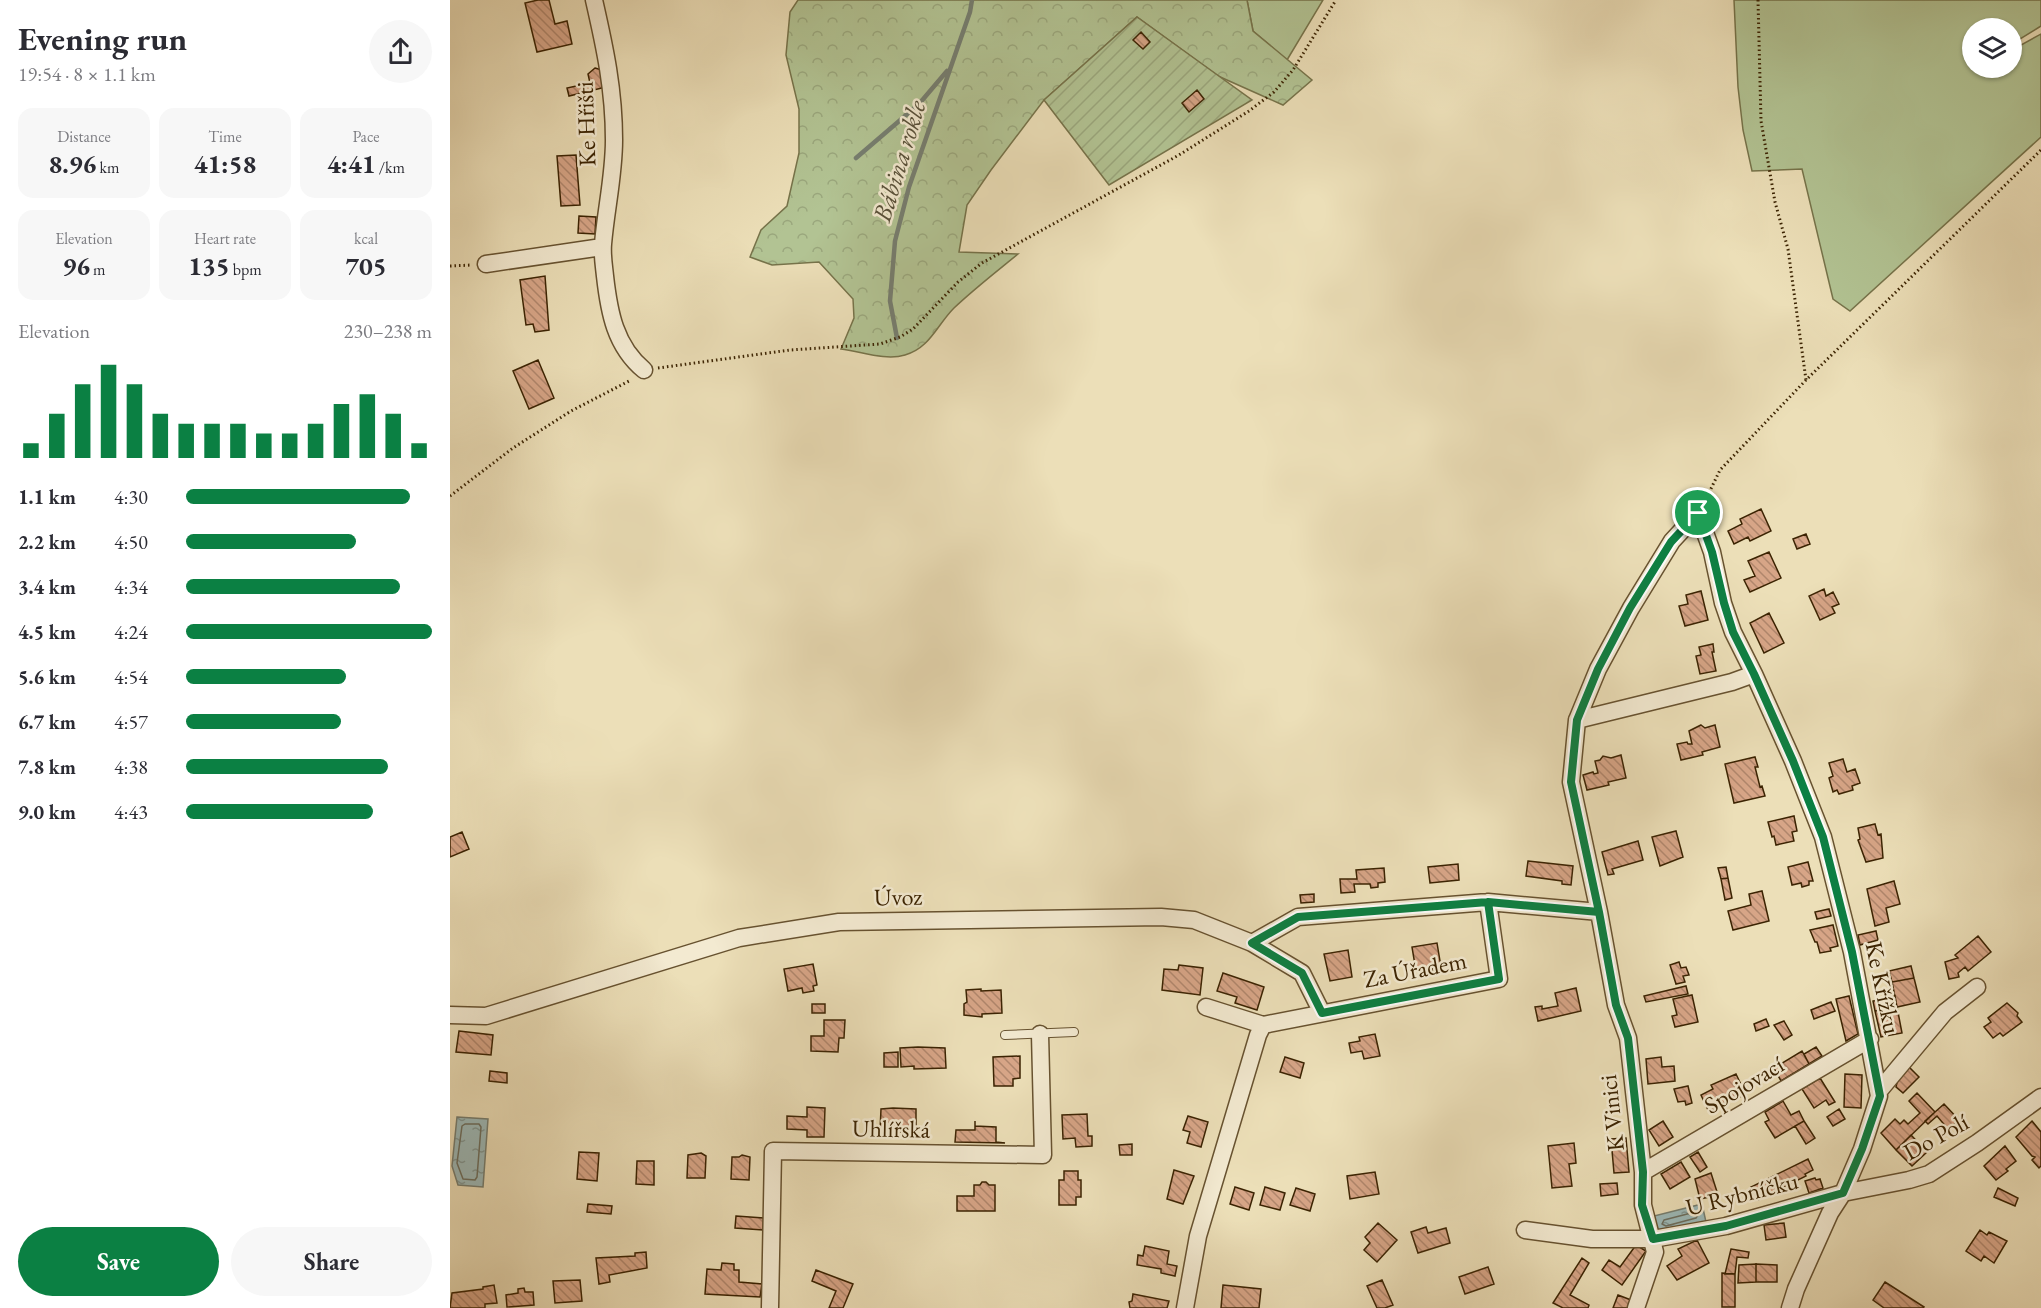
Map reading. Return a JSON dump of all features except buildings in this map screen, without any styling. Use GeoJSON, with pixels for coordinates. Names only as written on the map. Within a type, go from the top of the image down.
{"type":"FeatureCollection","features":[{"type":"Feature","properties":{"kind":"street","name":"Ke Hřišti"},"geometry":{"type":"LineString","coordinates":[[594,0],[613,95],[614,143],[610,197],[602,247],[608,302],[620,343],[633,361],[644,370]]}},
{"type":"Feature","properties":{"kind":"street"},"geometry":{"type":"LineString","coordinates":[[486,264],[602,247]]}},
{"type":"Feature","properties":{"kind":"street"},"geometry":{"type":"LineString","coordinates":[[1252,943],[1298,917],[1488,902],[1599,912],[1571,782],[1577,720],[1598,669],[1630,608],[1671,542],[1698,513]]}},
{"type":"Feature","properties":{"kind":"street","name":"Ke Křížku"},"geometry":{"type":"LineString","coordinates":[[1698,513],[1712,552],[1733,632],[1793,761],[1823,837],[1852,952],[1880,1096],[1862,1149],[1796,1288],[1790,1308]]}},
{"type":"Feature","properties":{"kind":"street"},"geometry":{"type":"LineString","coordinates":[[1577,720],[1732,682],[1754,674]]}},
{"type":"Feature","properties":{"kind":"street","name":"Za Úřadem"},"geometry":{"type":"LineString","coordinates":[[1206,1007],[1263,1025],[1499,979],[1488,902]]}},
{"type":"Feature","properties":{"kind":"street","name":"K Vinici"},"geometry":{"type":"LineString","coordinates":[[1599,912],[1616,1005],[1628,1038],[1643,1172],[1642,1205],[1655,1251],[1636,1308]]}},
{"type":"Feature","properties":{"kind":"street","name":"Úvoz"},"geometry":{"type":"LineString","coordinates":[[450,1015],[486,1016],[739,938],[839,922],[1161,916],[1194,920],[1252,943],[1302,973],[1322,1013]]}},
{"type":"Feature","properties":{"kind":"street"},"geometry":{"type":"LineString","coordinates":[[1879,1091],[1945,1012],[1977,987]]}},
{"type":"Feature","properties":{"kind":"street"},"geometry":{"type":"LineString","coordinates":[[1185,1308],[1198,1236],[1258,1035],[1263,1025]]}},
{"type":"Feature","properties":{"kind":"street","name":"Uhlířská"},"geometry":{"type":"LineString","coordinates":[[770,1308],[773,1151],[1043,1155],[1040,1034]]}},
{"type":"Feature","properties":{"kind":"street","name":"Spojovací"},"geometry":{"type":"LineString","coordinates":[[1643,1172],[1870,1039]]}},
{"type":"Feature","properties":{"kind":"street","name":"Do Polí"},"geometry":{"type":"LineString","coordinates":[[1843,1193],[1929,1174],[2041,1097]]}},
{"type":"Feature","properties":{"kind":"street","name":"U Rybníčku"},"geometry":{"type":"LineString","coordinates":[[1525,1230],[1592,1239],[1653,1239],[1726,1226],[1843,1193]]}},
{"type":"Feature","properties":{"kind":"lane"},"geometry":{"type":"LineString","coordinates":[[1005,1035],[1074,1032]]}},
{"type":"Feature","properties":{"kind":"path"},"geometry":{"type":"LineString","coordinates":[[450,496],[513,448],[571,411],[626,384],[644,370],[790,350],[880,344],[900,337],[913,329],[958,282],[982,263],[1179,155],[1249,111],[1274,92],[1293,70],[1336,0]]}},
{"type":"Feature","properties":{"kind":"path"},"geometry":{"type":"LineString","coordinates":[[1758,0],[1761,121],[1775,202],[1788,249],[1806,380]]}},
{"type":"Feature","properties":{"kind":"path"},"geometry":{"type":"LineString","coordinates":[[1698,513],[1720,470],[1806,380],[2041,150]]}},
{"type":"Feature","properties":{"kind":"path"},"geometry":{"type":"LineString","coordinates":[[450,266],[486,264]]}},
{"type":"Feature","properties":{"kind":"green space"},"geometry":{"type":"Polygon","coordinates":[[[798,0],[1247,0],[1253,31],[1312,80],[1283,105],[1218,76],[1137,17],[1044,100],[967,205],[959,252],[1018,254],[954,308],[927,342],[914,352],[897,357],[873,355],[841,349],[854,318],[853,299],[819,262],[772,265],[750,257],[761,230],[787,206],[799,153],[799,109],[786,55],[790,12],[798,0]]]}},
{"type":"Feature","properties":{"kind":"green space"},"geometry":{"type":"Polygon","coordinates":[[[1247,0],[1323,0],[1287,60],[1253,31],[1247,0]]]}},
{"type":"Feature","properties":{"kind":"green space"},"geometry":{"type":"Polygon","coordinates":[[[1734,0],[2041,0],[2041,26],[2022,38],[2022,18],[1962,18],[1962,78],[2022,78],[2022,44],[2041,34],[2041,137],[1850,311],[1833,299],[1802,169],[1752,171],[1743,130],[1738,87],[1734,0]]]}},
{"type":"Feature","properties":{"kind":"green space"},"geometry":{"type":"Polygon","coordinates":[[[1137,17],[1252,100],[1109,185],[1044,100],[1137,17]]]}},
{"type":"Feature","properties":{"kind":"water"},"geometry":{"type":"Polygon","coordinates":[[[457,1117],[488,1119],[483,1187],[458,1185],[452,1166],[457,1117]]]}},
{"type":"Feature","properties":{"kind":"water"},"geometry":{"type":"Polygon","coordinates":[[[1702,1204],[1706,1222],[1659,1234],[1654,1216],[1702,1204]]]}},
{"type":"Feature","properties":{"kind":"waterway","name":"Bábina rokle"},"geometry":{"type":"LineString","coordinates":[[897,338],[890,301],[895,241],[909,187],[970,12],[972,0]]}},
{"type":"Feature","properties":{"kind":"waterway"},"geometry":{"type":"LineString","coordinates":[[856,158],[919,104],[947,71]]}},
{"type":"Feature","properties":{"kind":"route"},"geometry":{"type":"LineString","coordinates":[[1698,513],[1671,542],[1630,608],[1598,669],[1577,720],[1571,782],[1599,912],[1488,902],[1464,902],[1298,917],[1252,943],[1302,973],[1322,1013],[1499,979],[1488,902],[1543,907],[1599,912],[1616,1005],[1628,1038],[1643,1172],[1642,1205],[1653,1239],[1726,1226],[1843,1193],[1862,1149],[1880,1096],[1852,952],[1823,837],[1793,761],[1733,632],[1712,552],[1698,513]]}}]}
